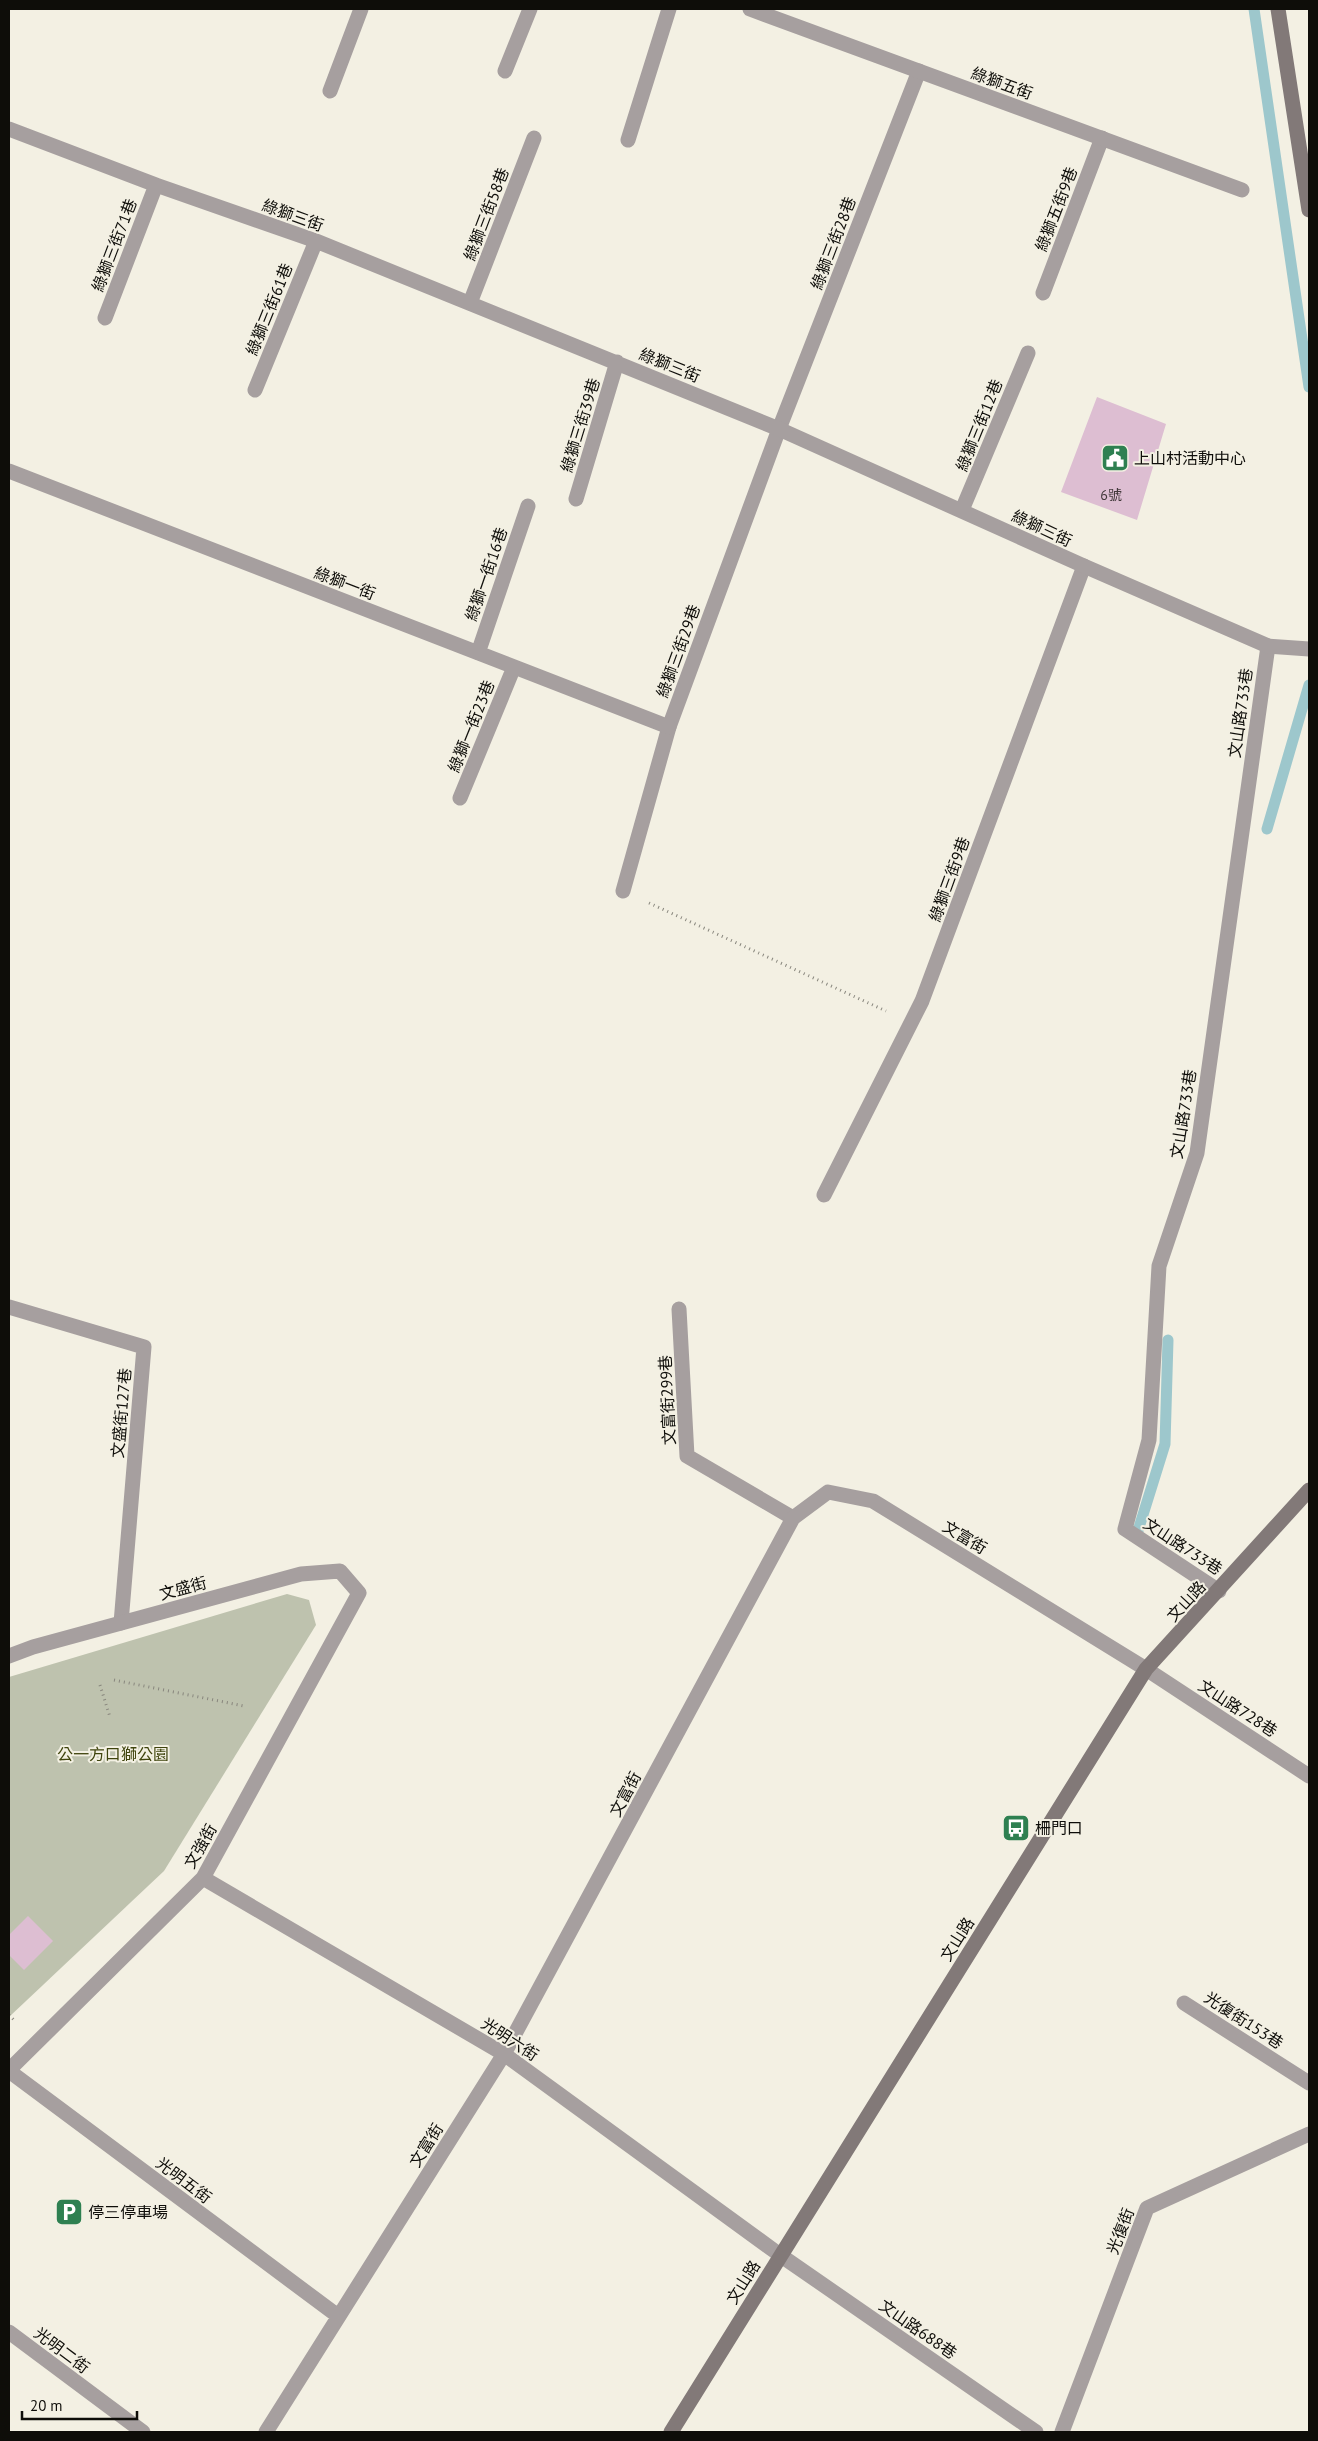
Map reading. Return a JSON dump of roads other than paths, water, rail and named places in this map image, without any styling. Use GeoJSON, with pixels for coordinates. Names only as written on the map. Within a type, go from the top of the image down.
{"type":"FeatureCollection","features":[{"type":"Feature","properties":{"kind":"main road"},"geometry":{"type":"LineString","coordinates":[[1278,9],[1309,210]]}},
{"type":"Feature","properties":{"kind":"main road","name":"文山路"},"geometry":{"type":"LineString","coordinates":[[670,2432],[1146,1669],[1309,1490]]}},
{"type":"Feature","properties":{"kind":"street"},"geometry":{"type":"LineString","coordinates":[[330,91],[361,9]]}},
{"type":"Feature","properties":{"kind":"street"},"geometry":{"type":"LineString","coordinates":[[505,71],[530,9]]}},
{"type":"Feature","properties":{"kind":"street"},"geometry":{"type":"LineString","coordinates":[[628,140],[669,9]]}},
{"type":"Feature","properties":{"kind":"street","name":"綠獅五街"},"geometry":{"type":"LineString","coordinates":[[750,9],[1242,190]]}},
{"type":"Feature","properties":{"kind":"street","name":"綠獅三街28巷"},"geometry":{"type":"LineString","coordinates":[[779,428],[918,71]]}},
{"type":"Feature","properties":{"kind":"street","name":"綠獅三街"},"geometry":{"type":"LineString","coordinates":[[9,129],[156,185],[316,241],[779,428],[1084,566],[1268,646],[1309,649]]}},
{"type":"Feature","properties":{"kind":"street","name":"綠獅三街58巷"},"geometry":{"type":"LineString","coordinates":[[470,303],[534,138]]}},
{"type":"Feature","properties":{"kind":"street","name":"綠獅五街9巷"},"geometry":{"type":"LineString","coordinates":[[1043,293],[1102,138]]}},
{"type":"Feature","properties":{"kind":"street","name":"綠獅三街71巷"},"geometry":{"type":"LineString","coordinates":[[105,318],[156,185]]}},
{"type":"Feature","properties":{"kind":"street","name":"綠獅三街61巷"},"geometry":{"type":"LineString","coordinates":[[255,390],[316,241]]}},
{"type":"Feature","properties":{"kind":"street","name":"綠獅三街12巷"},"geometry":{"type":"LineString","coordinates":[[962,510],[1028,353]]}},
{"type":"Feature","properties":{"kind":"street","name":"綠獅三街39巷"},"geometry":{"type":"LineString","coordinates":[[576,499],[617,362]]}},
{"type":"Feature","properties":{"kind":"street","name":"綠獅三街29巷"},"geometry":{"type":"LineString","coordinates":[[623,891],[668,727],[779,428]]}},
{"type":"Feature","properties":{"kind":"street","name":"綠獅一街"},"geometry":{"type":"LineString","coordinates":[[9,471],[668,727]]}},
{"type":"Feature","properties":{"kind":"street","name":"綠獅一街16巷"},"geometry":{"type":"LineString","coordinates":[[478,653],[528,506]]}},
{"type":"Feature","properties":{"kind":"street","name":"綠獅三街9巷"},"geometry":{"type":"LineString","coordinates":[[824,1195],[922,1001],[1084,566]]}},
{"type":"Feature","properties":{"kind":"street","name":"文山路733巷"},"geometry":{"type":"LineString","coordinates":[[1219,1591],[1125,1529],[1150,1440],[1159,1266],[1197,1153],[1268,646]]}},
{"type":"Feature","properties":{"kind":"street","name":"綠獅一街23巷"},"geometry":{"type":"LineString","coordinates":[[460,798],[514,667]]}},
{"type":"Feature","properties":{"kind":"street","name":"文盛街127巷"},"geometry":{"type":"LineString","coordinates":[[9,1307],[144,1346],[121,1623]]}},
{"type":"Feature","properties":{"kind":"street","name":"文富街299巷"},"geometry":{"type":"LineString","coordinates":[[680,1308],[687,1456],[793,1518]]}},
{"type":"Feature","properties":{"kind":"street","name":"文富街"},"geometry":{"type":"LineString","coordinates":[[266,2432],[504,2054],[793,1518],[828,1492],[873,1501],[1146,1669]]}},
{"type":"Feature","properties":{"kind":"street","name":"文盛街"},"geometry":{"type":"LineString","coordinates":[[9,1656],[33,1647],[301,1574],[340,1571],[359,1593]]}},
{"type":"Feature","properties":{"kind":"street","name":"文強街"},"geometry":{"type":"LineString","coordinates":[[9,2071],[203,1878],[359,1593]]}},
{"type":"Feature","properties":{"kind":"street","name":"文山路728巷"},"geometry":{"type":"LineString","coordinates":[[1146,1669],[1309,1776]]}},
{"type":"Feature","properties":{"kind":"street","name":"光明六街"},"geometry":{"type":"LineString","coordinates":[[203,1878],[504,2054],[780,2256]]}},
{"type":"Feature","properties":{"kind":"street","name":"光復街153巷"},"geometry":{"type":"LineString","coordinates":[[1184,2003],[1309,2083]]}},
{"type":"Feature","properties":{"kind":"street","name":"光明五街"},"geometry":{"type":"LineString","coordinates":[[9,2071],[338,2316]]}},
{"type":"Feature","properties":{"kind":"street","name":"光復街"},"geometry":{"type":"LineString","coordinates":[[1062,2432],[1148,2208],[1309,2134]]}},
{"type":"Feature","properties":{"kind":"street","name":"文山路688巷"},"geometry":{"type":"LineString","coordinates":[[780,2256],[1036,2432]]}},
{"type":"Feature","properties":{"kind":"street","name":"光明二街"},"geometry":{"type":"LineString","coordinates":[[9,2332],[143,2432]]}},
{"type":"Feature","properties":{"kind":"waterway"},"geometry":{"type":"LineString","coordinates":[[1254,9],[1309,387]]}},
{"type":"Feature","properties":{"kind":"waterway"},"geometry":{"type":"LineString","coordinates":[[1267,829],[1309,685]]}},
{"type":"Feature","properties":{"kind":"waterway"},"geometry":{"type":"LineString","coordinates":[[1137,1534],[1165,1444],[1168,1340]]}},
{"type":"Feature","properties":{"kind":"place","name":"上山村活動中心"},"geometry":{"type":"Point","coordinates":[1115,458]}},
{"type":"Feature","properties":{"kind":"place","name":"柵門口"},"geometry":{"type":"Point","coordinates":[1016,1828]}},
{"type":"Feature","properties":{"kind":"place","name":"停三停車場"},"geometry":{"type":"Point","coordinates":[69,2212]}},
{"type":"Feature","properties":{"kind":"park label","name":"公一方口獅公園"},"geometry":{"type":"Point","coordinates":[113,1754]}}]}
